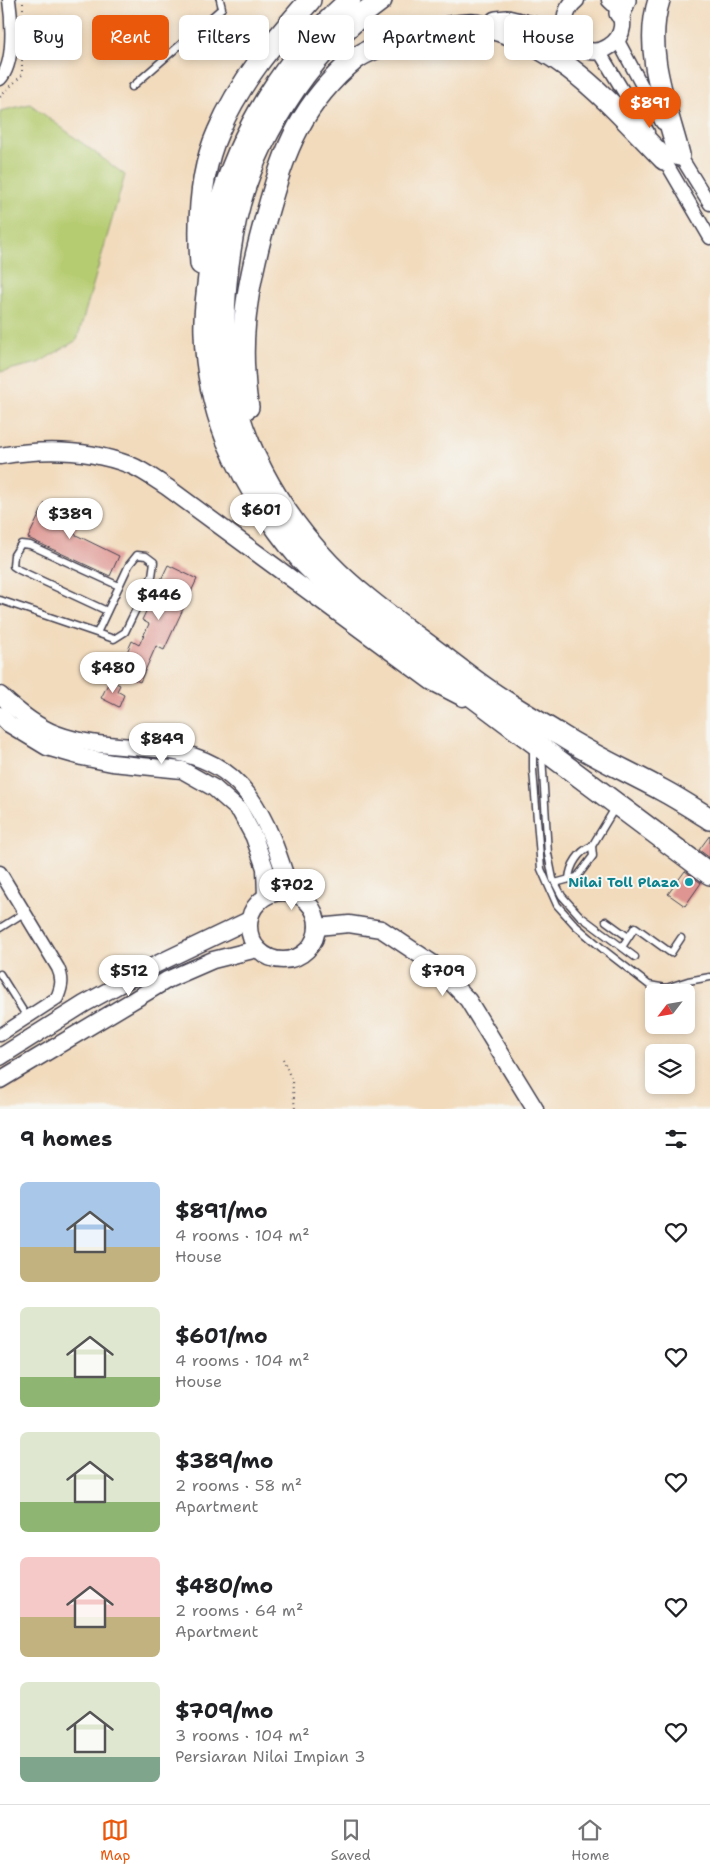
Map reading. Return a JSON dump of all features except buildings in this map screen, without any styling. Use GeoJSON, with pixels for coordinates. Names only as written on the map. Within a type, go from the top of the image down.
{"type":"FeatureCollection","features":[{"type":"Feature","properties":{"kind":"highway"},"geometry":{"type":"LineString","coordinates":[[206,309],[199,239],[204,176],[217,134],[230,105],[247,80],[275,41],[310,0]]}},
{"type":"Feature","properties":{"kind":"highway"},"geometry":{"type":"LineString","coordinates":[[350,0],[329,18],[292,62],[260,109],[229,175],[217,214],[205,333],[210,376],[219,414],[231,448],[273,521],[302,560],[360,612],[496,716],[710,874]]}},
{"type":"Feature","properties":{"kind":"highway"},"geometry":{"type":"LineString","coordinates":[[381,0],[364,12],[314,62],[287,100],[269,131],[249,173],[236,214],[227,266],[224,314],[226,362],[243,430],[254,456],[287,512],[307,539],[348,582],[486,689],[554,732],[710,819]]}},
{"type":"Feature","properties":{"kind":"highway"},"geometry":{"type":"LineString","coordinates":[[659,0],[652,36],[654,59],[672,157]]}},
{"type":"Feature","properties":{"kind":"highway"},"geometry":{"type":"LineString","coordinates":[[494,30],[541,48],[574,70],[672,157]]}},
{"type":"Feature","properties":{"kind":"highway"},"geometry":{"type":"LineString","coordinates":[[254,456],[256,434],[246,399],[243,363],[243,320],[262,232],[280,168],[298,128],[321,93],[357,58],[364,55]]}},
{"type":"Feature","properties":{"kind":"street"},"geometry":{"type":"LineString","coordinates":[[0,79],[6,73],[10,56],[9,0]]}},
{"type":"Feature","properties":{"kind":"street"},"geometry":{"type":"LineString","coordinates":[[566,15],[574,1]]}},
{"type":"Feature","properties":{"kind":"street"},"geometry":{"type":"LineString","coordinates":[[593,51],[606,49],[617,39],[622,22],[619,4]]}},
{"type":"Feature","properties":{"kind":"street"},"geometry":{"type":"LineString","coordinates":[[617,39],[710,238]]}},
{"type":"Feature","properties":{"kind":"street"},"geometry":{"type":"LineString","coordinates":[[599,51],[672,157],[710,204]]}},
{"type":"Feature","properties":{"kind":"street"},"geometry":{"type":"LineString","coordinates":[[0,456],[61,450],[80,451],[131,466],[167,487],[432,682],[496,716]]}},
{"type":"Feature","properties":{"kind":"street"},"geometry":{"type":"LineString","coordinates":[[0,695],[20,713],[55,734],[96,744],[171,750],[206,761],[229,774],[248,795],[264,819],[277,849],[291,893]]}},
{"type":"Feature","properties":{"kind":"street"},"geometry":{"type":"LineString","coordinates":[[0,715],[9,724],[47,747],[112,763],[182,770],[214,788],[240,811],[254,837],[264,868],[266,896]]}},
{"type":"Feature","properties":{"kind":"street"},"geometry":{"type":"LineString","coordinates":[[0,872],[58,968],[62,978],[62,988],[57,998],[0,1035]]}},
{"type":"Feature","properties":{"kind":"street"},"geometry":{"type":"LineString","coordinates":[[274,893],[291,893],[310,905],[317,927],[311,946],[304,954],[285,961],[275,960],[265,956],[251,940],[249,920],[252,911],[258,902],[266,896],[274,893]]}},
{"type":"Feature","properties":{"kind":"street"},"geometry":{"type":"LineString","coordinates":[[0,1057],[84,1004],[157,964],[249,920]]}},
{"type":"Feature","properties":{"kind":"street"},"geometry":{"type":"LineString","coordinates":[[317,927],[349,924],[382,929],[432,963],[468,1000],[535,1109]]}},
{"type":"Feature","properties":{"kind":"street"},"geometry":{"type":"LineString","coordinates":[[0,1080],[167,980],[213,960],[257,949]]}},
{"type":"Feature","properties":{"kind":"lane"},"geometry":{"type":"LineString","coordinates":[[132,87],[222,8],[220,0]]}},
{"type":"Feature","properties":{"kind":"lane"},"geometry":{"type":"LineString","coordinates":[[107,611],[19,570],[13,566],[14,554],[22,544],[30,545],[118,586]]}},
{"type":"Feature","properties":{"kind":"lane"},"geometry":{"type":"LineString","coordinates":[[0,600],[96,633],[114,639],[125,632],[152,576],[154,562],[146,556],[137,555],[129,565],[96,633]]}},
{"type":"Feature","properties":{"kind":"lane"},"geometry":{"type":"LineString","coordinates":[[538,746],[552,879],[562,896],[580,916],[635,957]]}},
{"type":"Feature","properties":{"kind":"lane"},"geometry":{"type":"LineString","coordinates":[[538,746],[533,770],[541,869],[557,905],[576,926],[649,985],[666,988],[710,977]]}},
{"type":"Feature","properties":{"kind":"lane"},"geometry":{"type":"LineString","coordinates":[[555,883],[577,877],[593,856],[592,846],[617,804]]}},
{"type":"Feature","properties":{"kind":"lane"},"geometry":{"type":"LineString","coordinates":[[569,878],[570,869],[584,849],[592,846]]}},
{"type":"Feature","properties":{"kind":"lane"},"geometry":{"type":"LineString","coordinates":[[0,928],[24,913]]}},
{"type":"Feature","properties":{"kind":"lane"},"geometry":{"type":"LineString","coordinates":[[606,921],[628,937]]}},
{"type":"Feature","properties":{"kind":"lane"},"geometry":{"type":"LineString","coordinates":[[622,947],[635,927],[671,953],[681,938]]}},
{"type":"Feature","properties":{"kind":"lane"},"geometry":{"type":"LineString","coordinates":[[157,964],[167,980]]}},
{"type":"Feature","properties":{"kind":"lane"},"geometry":{"type":"LineString","coordinates":[[0,974],[27,1018]]}},
{"type":"Feature","properties":{"kind":"path"},"geometry":{"type":"LineString","coordinates":[[283,1059],[292,1081],[295,1109]]}},
{"type":"Feature","properties":{"kind":"green space"},"geometry":{"type":"Polygon","coordinates":[[[30,104],[125,175],[77,340],[38,363],[0,372],[0,111],[30,104]]]}},
{"type":"Feature","properties":{"kind":"place","name":"Nilai Toll Plaza"},"geometry":{"type":"Point","coordinates":[689,882]}}]}
